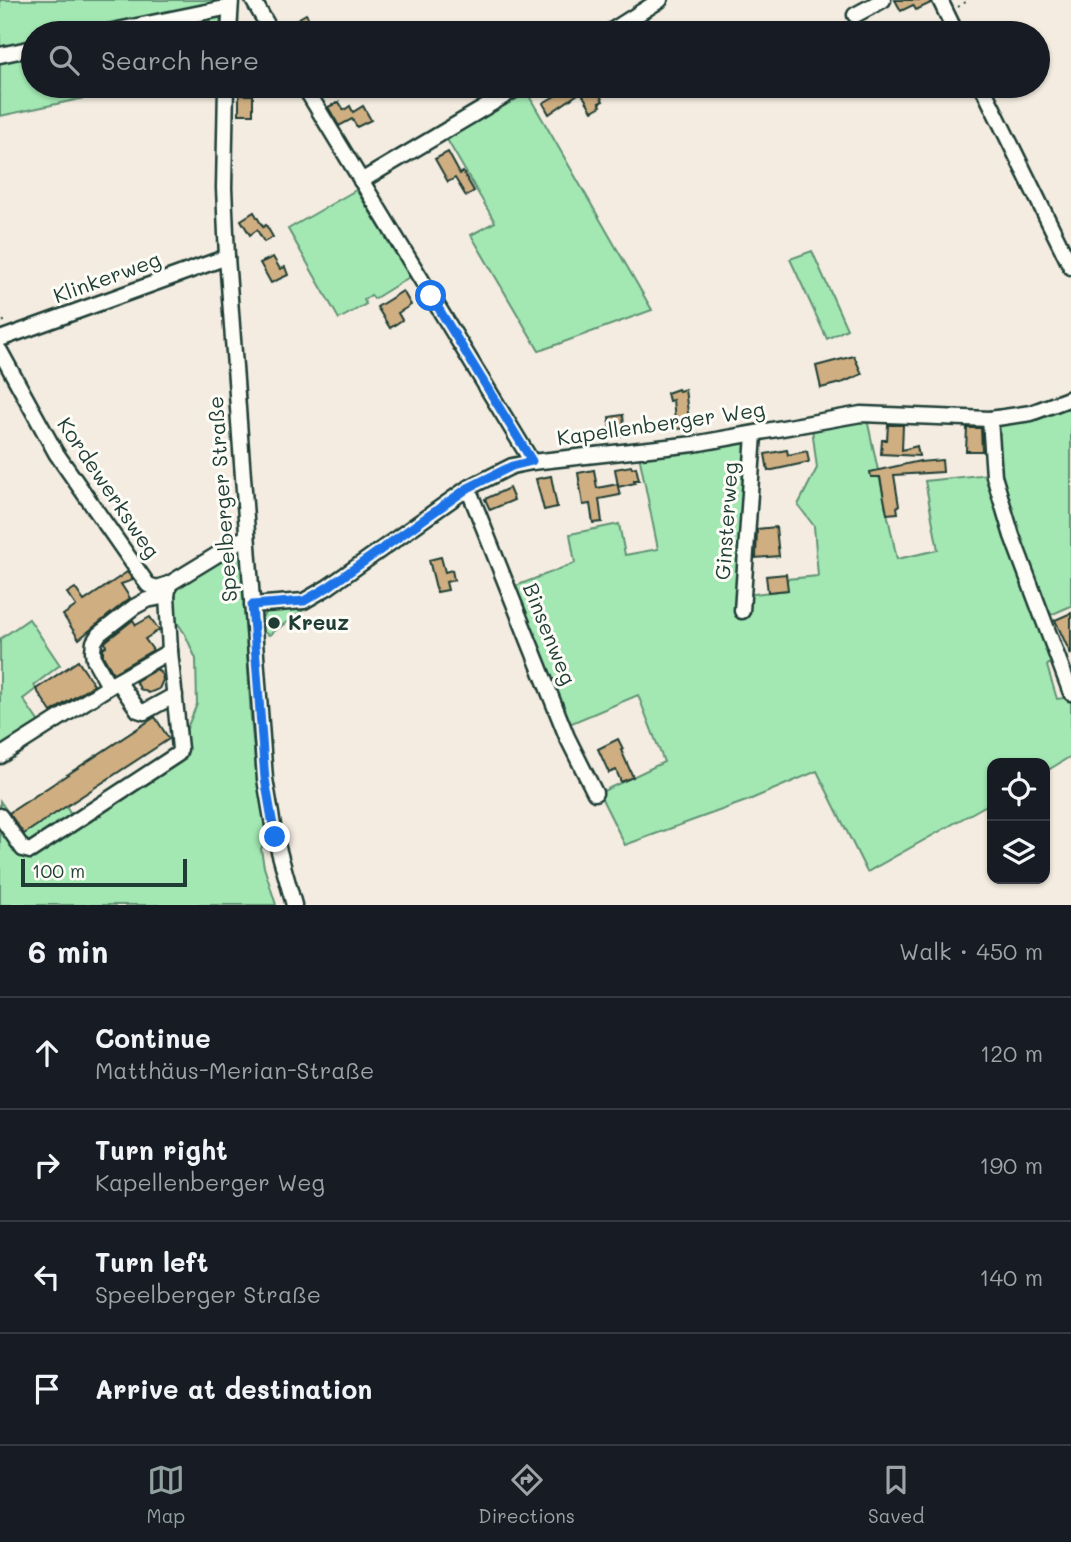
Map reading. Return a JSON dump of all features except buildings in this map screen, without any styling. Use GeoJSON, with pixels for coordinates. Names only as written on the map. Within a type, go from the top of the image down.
{"type":"FeatureCollection","features":[{"type":"Feature","properties":{"kind":"street"},"geometry":{"type":"LineString","coordinates":[[253,0],[265,21]]}},
{"type":"Feature","properties":{"kind":"street"},"geometry":{"type":"LineString","coordinates":[[627,21],[660,0]]}},
{"type":"Feature","properties":{"kind":"street"},"geometry":{"type":"LineString","coordinates":[[855,15],[883,0]]}},
{"type":"Feature","properties":{"kind":"street"},"geometry":{"type":"LineString","coordinates":[[940,0],[950,21]]}},
{"type":"Feature","properties":{"kind":"street"},"geometry":{"type":"LineString","coordinates":[[156,21],[230,4]]}},
{"type":"Feature","properties":{"kind":"street"},"geometry":{"type":"LineString","coordinates":[[0,55],[21,51]]}},
{"type":"Feature","properties":{"kind":"street","name":"Speelberger Straße"},"geometry":{"type":"LineString","coordinates":[[226,98],[224,188],[227,257],[265,779],[275,837],[294,905]]}},
{"type":"Feature","properties":{"kind":"street"},"geometry":{"type":"LineString","coordinates":[[311,98],[532,461]]}},
{"type":"Feature","properties":{"kind":"street"},"geometry":{"type":"LineString","coordinates":[[361,181],[501,98]]}},
{"type":"Feature","properties":{"kind":"street"},"geometry":{"type":"LineString","coordinates":[[988,98],[1071,267]]}},
{"type":"Feature","properties":{"kind":"street","name":"Klinkerweg"},"geometry":{"type":"LineString","coordinates":[[0,339],[227,257]]}},
{"type":"Feature","properties":{"kind":"street","name":"Kordewerksweg"},"geometry":{"type":"LineString","coordinates":[[0,351],[56,453],[148,585],[168,590],[246,537]]}},
{"type":"Feature","properties":{"kind":"street","name":"Kapellenberger Weg"},"geometry":{"type":"LineString","coordinates":[[252,605],[304,601],[468,488],[512,466],[532,461],[694,444],[861,414],[990,419],[1031,413],[1071,398]]}},
{"type":"Feature","properties":{"kind":"street"},"geometry":{"type":"LineString","coordinates":[[990,419],[994,476],[1008,524],[1071,693]]}},
{"type":"Feature","properties":{"kind":"street","name":"Ginsterweg"},"geometry":{"type":"LineString","coordinates":[[742,611],[754,434]]}},
{"type":"Feature","properties":{"kind":"street","name":"Binsenweg"},"geometry":{"type":"LineString","coordinates":[[468,488],[567,737],[595,793]]}},
{"type":"Feature","properties":{"kind":"street"},"geometry":{"type":"LineString","coordinates":[[0,817],[23,849],[30,851],[178,754],[180,749],[175,695],[170,650],[168,590],[134,607],[99,634],[93,651],[94,659],[138,710],[144,712],[175,695]]}},
{"type":"Feature","properties":{"kind":"street"},"geometry":{"type":"LineString","coordinates":[[0,756],[170,650]]}},
{"type":"Feature","properties":{"kind":"green space"},"geometry":{"type":"Polygon","coordinates":[[[0,0],[221,0],[220,21],[21,21],[21,98],[85,98],[0,116],[0,0]]]}},
{"type":"Feature","properties":{"kind":"green space"},"geometry":{"type":"Polygon","coordinates":[[[510,98],[530,98],[652,310],[539,351],[471,235],[495,222],[445,136],[510,98]]]}},
{"type":"Feature","properties":{"kind":"green space"},"geometry":{"type":"Polygon","coordinates":[[[356,190],[411,276],[374,299],[371,295],[364,300],[366,304],[339,319],[288,229],[356,190]]]}},
{"type":"Feature","properties":{"kind":"green space"},"geometry":{"type":"Polygon","coordinates":[[[812,251],[847,329],[827,339],[790,259],[812,251]]]}},
{"type":"Feature","properties":{"kind":"green space"},"geometry":{"type":"Polygon","coordinates":[[[1071,407],[1071,606],[1046,617],[1001,486],[995,433],[1004,422],[1023,421],[1071,407]]]}},
{"type":"Feature","properties":{"kind":"green space"},"geometry":{"type":"Polygon","coordinates":[[[867,419],[897,559],[938,550],[925,481],[989,474],[1054,658],[1047,666],[1057,699],[1071,697],[1071,756],[1050,769],[1050,758],[987,758],[987,805],[867,872],[817,771],[749,800],[625,845],[599,793],[664,762],[638,695],[567,725],[513,587],[575,563],[570,534],[619,524],[625,555],[658,549],[639,455],[746,439],[750,443],[746,595],[787,590],[787,579],[818,576],[814,526],[798,505],[817,468],[812,428],[867,419]]]}},
{"type":"Feature","properties":{"kind":"green space"},"geometry":{"type":"Polygon","coordinates":[[[235,550],[241,553],[251,719],[267,837],[261,849],[276,905],[0,905],[0,801],[23,834],[66,806],[73,819],[180,745],[197,704],[196,659],[185,634],[160,597],[235,550]]]}},
{"type":"Feature","properties":{"kind":"green space"},"geometry":{"type":"Polygon","coordinates":[[[319,599],[269,635],[262,631],[261,618],[269,610],[319,599]]]}},
{"type":"Feature","properties":{"kind":"green space"},"geometry":{"type":"Polygon","coordinates":[[[29,619],[60,665],[34,685],[36,689],[23,699],[40,724],[0,752],[0,639],[29,619]]]}},
{"type":"Feature","properties":{"kind":"place","name":"Kreuz"},"geometry":{"type":"Point","coordinates":[274,623]}},
{"type":"Feature","properties":{"kind":"route"},"geometry":{"type":"LineString","coordinates":[[275,837],[265,779],[252,605],[304,601],[468,488],[512,466],[532,461],[431,296]]}}]}
